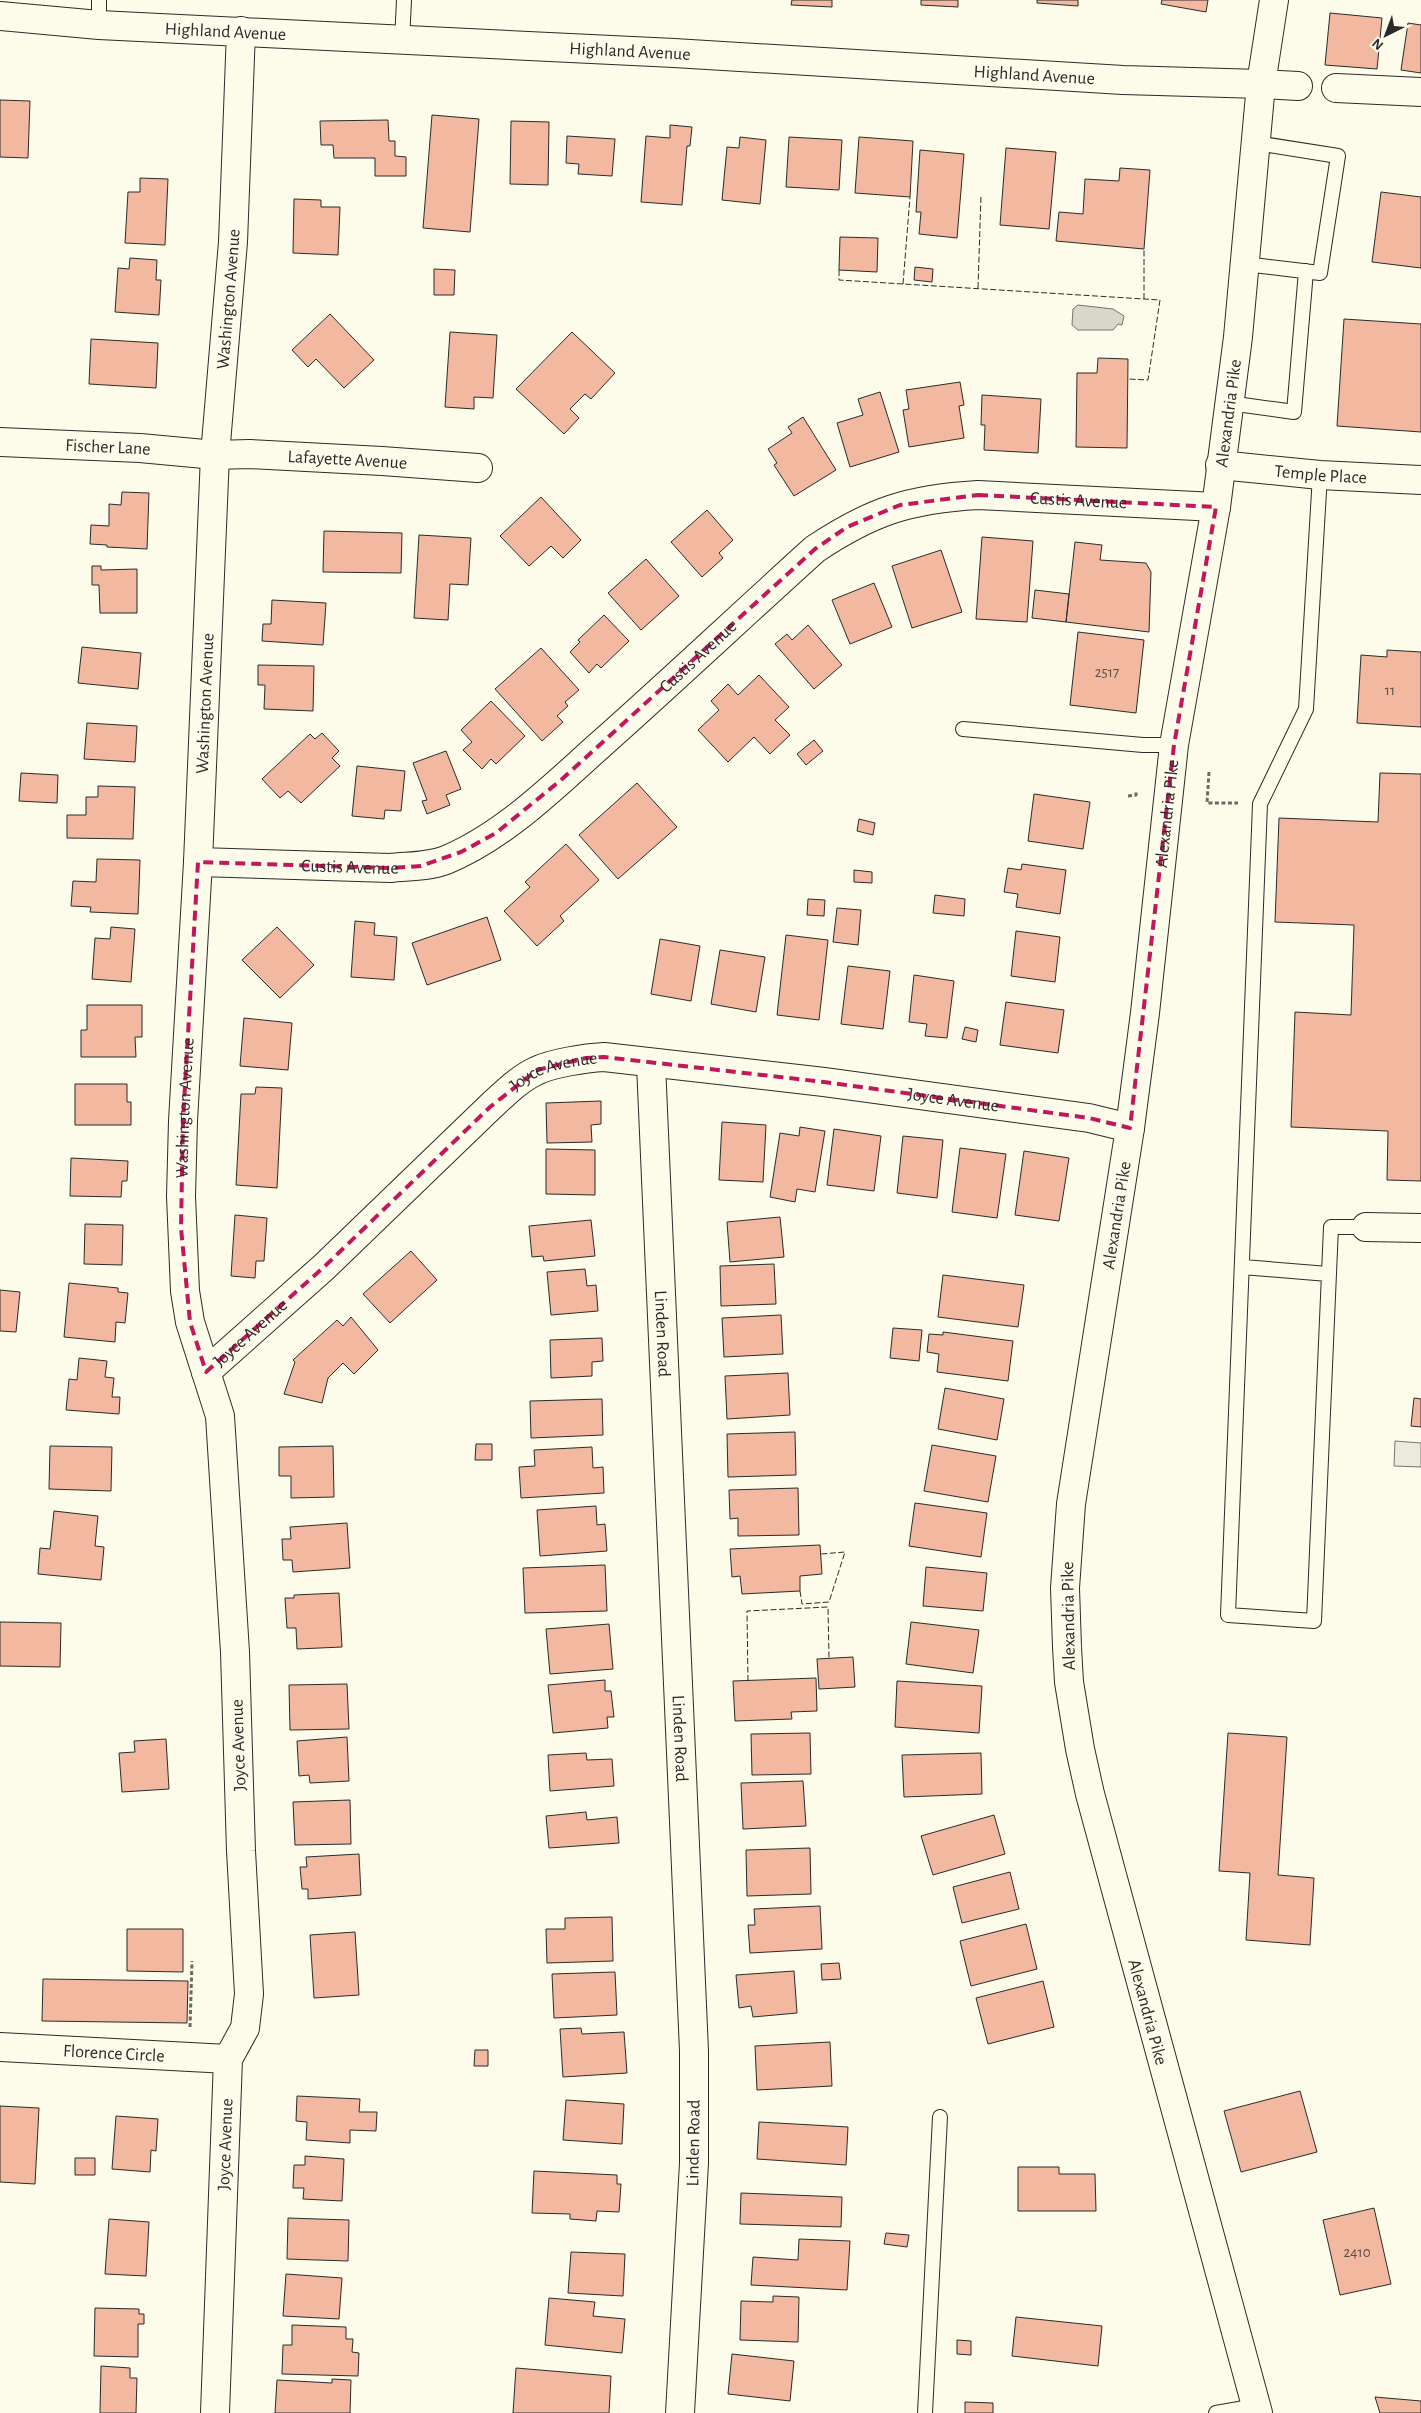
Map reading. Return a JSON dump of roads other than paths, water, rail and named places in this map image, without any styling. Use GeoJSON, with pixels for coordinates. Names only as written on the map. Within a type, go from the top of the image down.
{"type":"FeatureCollection","features":[{"type":"Feature","properties":{"kind":"street","name":"Alexandria Pike"},"geometry":{"type":"LineString","coordinates":[[1257,2409],[1090,1794],[1069,1682],[1065,1588],[1071,1504],[1130,1128],[1145,1014],[1174,746],[1216,507],[1245,264],[1261,84],[1274,0]]}},
{"type":"Feature","properties":{"kind":"street","name":"Highland Avenue"},"geometry":{"type":"LineString","coordinates":[[0,16],[99,12],[241,31],[402,41],[674,53],[1123,80],[1298,86]]}},
{"type":"Feature","properties":{"kind":"street","name":"Washington Avenue"},"geometry":{"type":"LineString","coordinates":[[206,1372],[190,1322],[185,1291],[181,1228],[183,1121],[198,862],[215,455],[233,242],[241,31]]}},
{"type":"Feature","properties":{"kind":"street"},"geometry":{"type":"LineString","coordinates":[[1336,88],[1421,92]]}},
{"type":"Feature","properties":{"kind":"street","name":"Fischer Lane"},"geometry":{"type":"LineString","coordinates":[[0,442],[140,448],[215,455]]}},
{"type":"Feature","properties":{"kind":"street","name":"Lafayette Avenue"},"geometry":{"type":"LineString","coordinates":[[215,455],[287,456],[478,468]]}},
{"type":"Feature","properties":{"kind":"street","name":"Temple Place"},"geometry":{"type":"LineString","coordinates":[[1220,465],[1320,476],[1421,480]]}},
{"type":"Feature","properties":{"kind":"street","name":"Custis Avenue"},"geometry":{"type":"LineString","coordinates":[[198,862],[390,868],[428,864],[444,860],[461,852],[496,833],[561,780],[814,549],[852,524],[900,505],[978,495],[1216,507]]}},
{"type":"Feature","properties":{"kind":"street","name":"Joyce Avenue"},"geometry":{"type":"LineString","coordinates":[[215,2413],[228,2059],[245,2028],[249,1994],[241,1851],[235,1652],[221,1424],[206,1372],[324,1267],[446,1148],[510,1089],[537,1070],[586,1058],[604,1057],[651,1064],[824,1082],[1089,1118],[1130,1128]]}},
{"type":"Feature","properties":{"kind":"street","name":"Linden Road"},"geometry":{"type":"LineString","coordinates":[[651,1064],[694,2051],[694,2163],[680,2413]]}},
{"type":"Feature","properties":{"kind":"street"},"geometry":{"type":"LineString","coordinates":[[1366,1227],[1421,1228]]}},
{"type":"Feature","properties":{"kind":"street","name":"Florence Circle"},"geometry":{"type":"LineString","coordinates":[[0,2047],[228,2059]]}},
{"type":"Feature","properties":{"kind":"lane"},"geometry":{"type":"LineString","coordinates":[[402,41],[404,0]]}},
{"type":"Feature","properties":{"kind":"lane"},"geometry":{"type":"LineString","coordinates":[[1245,264],[1320,273],[1338,156],[1256,143]]}},
{"type":"Feature","properties":{"kind":"lane"},"geometry":{"type":"LineString","coordinates":[[1229,403],[1294,412],[1306,271]]}},
{"type":"Feature","properties":{"kind":"lane"},"geometry":{"type":"LineString","coordinates":[[1320,476],[1306,709],[1260,804],[1228,1615],[1314,1621],[1330,1226],[1366,1227]]}},
{"type":"Feature","properties":{"kind":"lane"},"geometry":{"type":"LineString","coordinates":[[963,729],[1174,746]]}},
{"type":"Feature","properties":{"kind":"lane"},"geometry":{"type":"LineString","coordinates":[[1243,1267],[1328,1274]]}},
{"type":"Feature","properties":{"kind":"lane"},"geometry":{"type":"LineString","coordinates":[[924,2413],[940,2117]]}},
{"type":"Feature","properties":{"kind":"lane"},"geometry":{"type":"LineString","coordinates":[[1216,2413],[1257,2409]]}}]}
